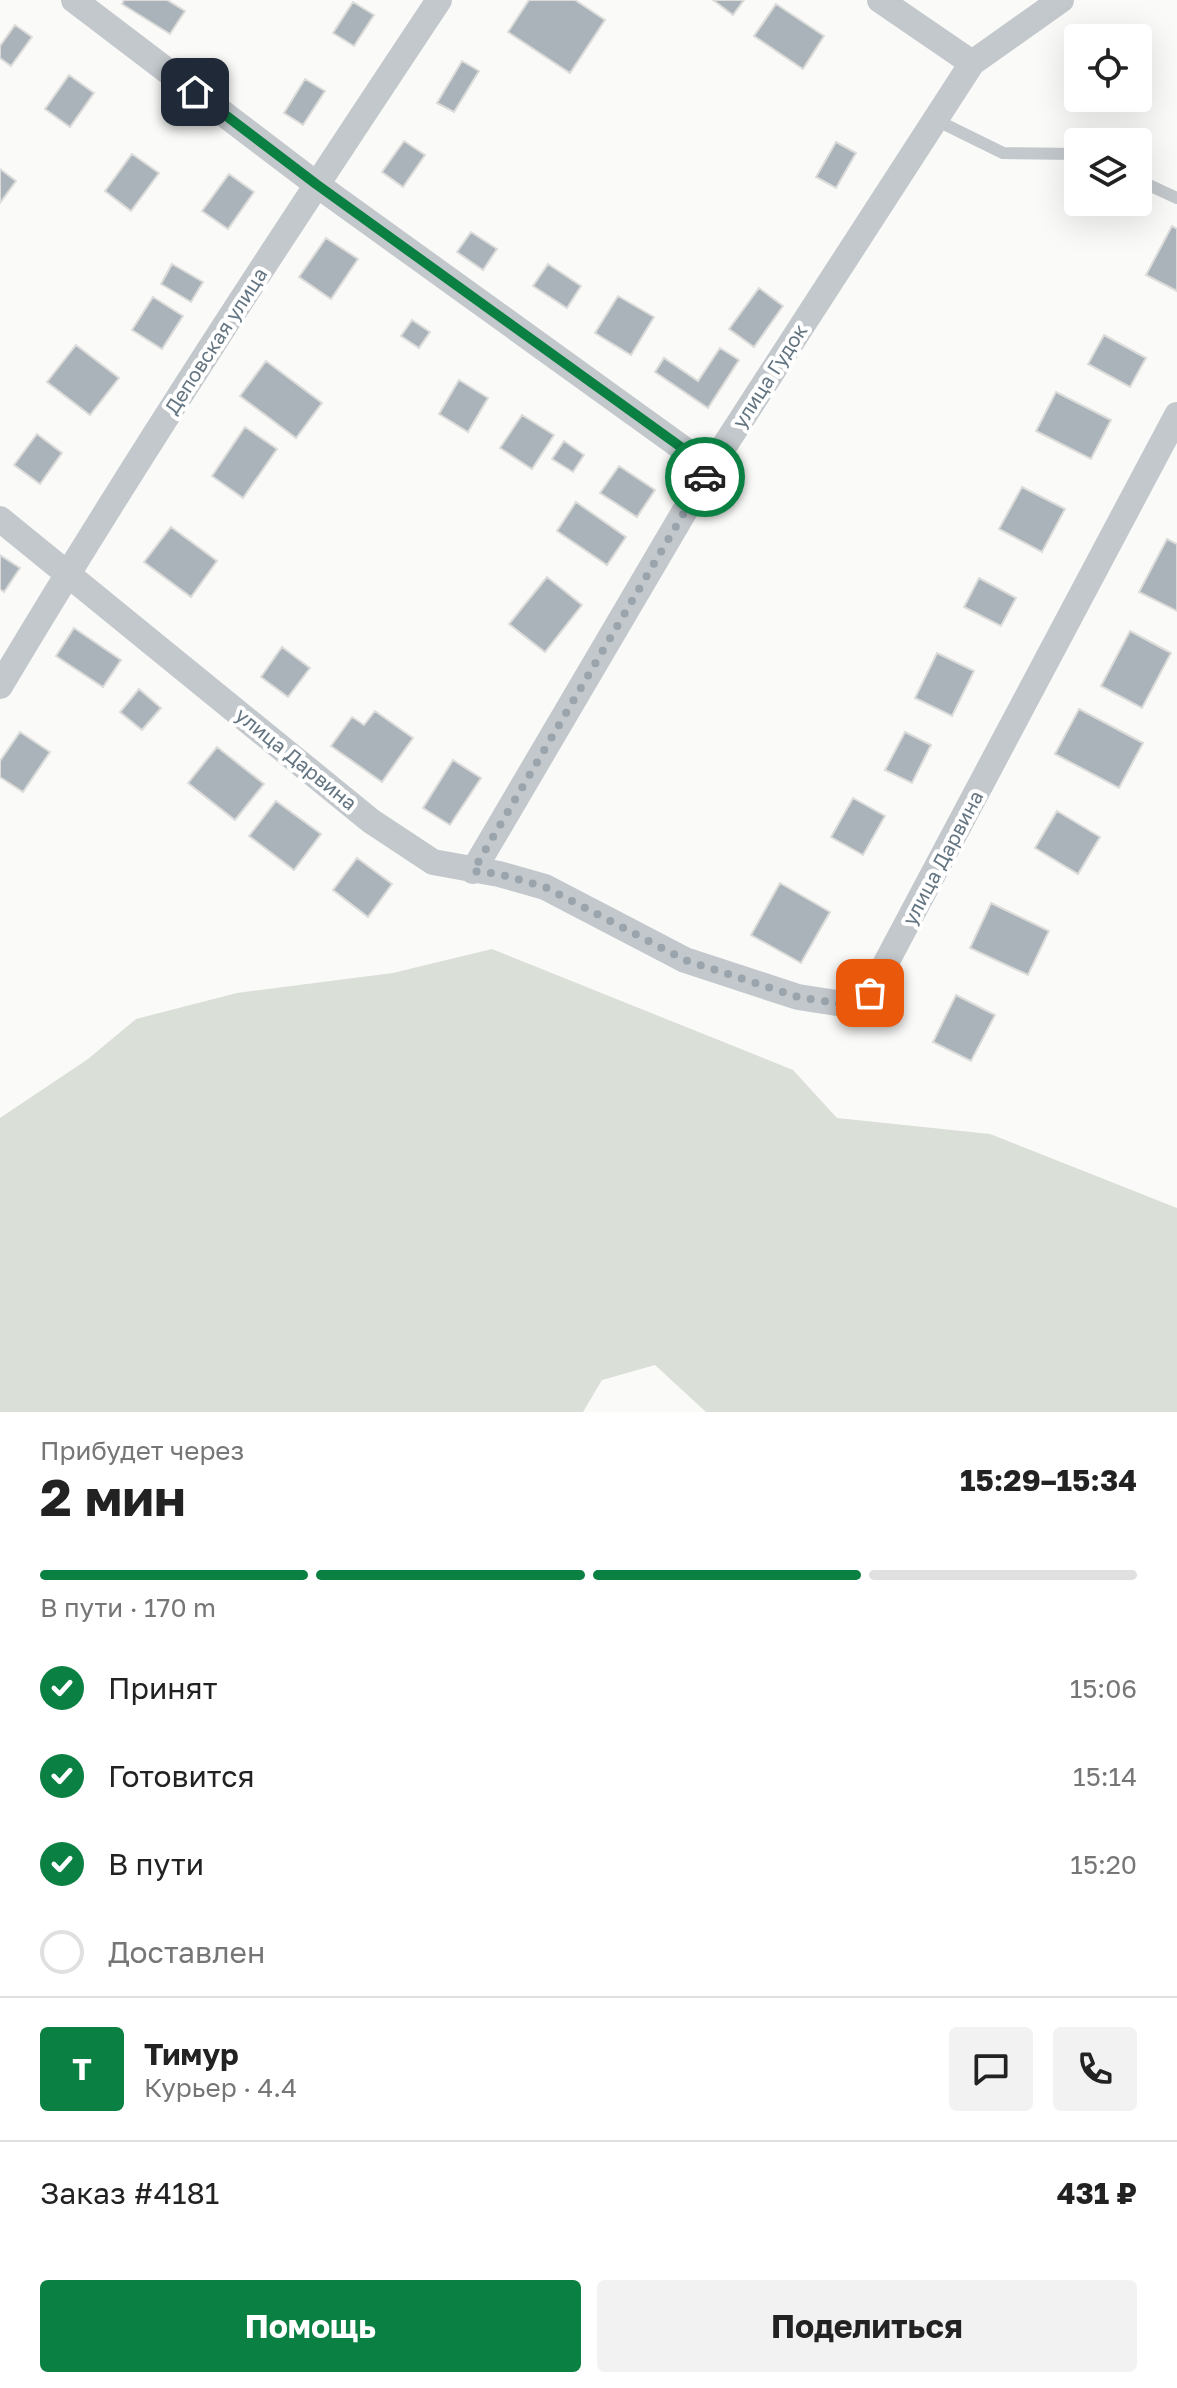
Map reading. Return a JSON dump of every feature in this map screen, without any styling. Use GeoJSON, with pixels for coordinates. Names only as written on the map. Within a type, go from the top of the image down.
{"type":"FeatureCollection","features":[{"type":"Feature","properties":{"kind":"street"},"geometry":{"type":"LineString","coordinates":[[74,0],[316,184],[710,468]]}},
{"type":"Feature","properties":{"kind":"street","name":"Деповская улица"},"geometry":{"type":"LineString","coordinates":[[0,686],[68,572],[316,184],[439,0]]}},
{"type":"Feature","properties":{"kind":"street"},"geometry":{"type":"LineString","coordinates":[[880,0],[972,63]]}},
{"type":"Feature","properties":{"kind":"street","name":"улица Гудок"},"geometry":{"type":"LineString","coordinates":[[473,871],[710,468],[972,63],[1061,0]]}},
{"type":"Feature","properties":{"kind":"street","name":"улица Дарвина"},"geometry":{"type":"LineString","coordinates":[[0,519],[371,821],[433,862],[499,874],[545,887],[685,960],[798,997],[843,1004],[870,993],[1177,415]]}},
{"type":"Feature","properties":{"kind":"lane"},"geometry":{"type":"LineString","coordinates":[[936,120],[1003,153],[1064,154]]}},
{"type":"Feature","properties":{"kind":"lane"},"geometry":{"type":"LineString","coordinates":[[1152,186],[1177,198]]}},
{"type":"Feature","properties":{"kind":"shaded area"},"geometry":{"type":"Polygon","coordinates":[[[492,949],[793,1070],[837,1118],[990,1134],[1177,1208],[1177,1412],[706,1412],[655,1365],[602,1380],[583,1412],[0,1412],[0,1118],[88,1059],[136,1019],[237,993],[393,973],[492,949]]]}},
{"type":"Feature","properties":{"kind":"building"},"geometry":{"type":"Polygon","coordinates":[[[124,0],[167,0],[185,11],[170,34],[122,4],[124,0]]]}},
{"type":"Feature","properties":{"kind":"building"},"geometry":{"type":"Polygon","coordinates":[[[529,0],[575,0],[605,20],[570,73],[508,32],[529,0]]]}},
{"type":"Feature","properties":{"kind":"building"},"geometry":{"type":"Polygon","coordinates":[[[713,0],[744,0],[733,15],[713,0]]]}},
{"type":"Feature","properties":{"kind":"building"},"geometry":{"type":"Polygon","coordinates":[[[353,2],[374,15],[354,46],[333,33],[353,2]]]}},
{"type":"Feature","properties":{"kind":"building"},"geometry":{"type":"Polygon","coordinates":[[[776,4],[824,36],[803,69],[754,36],[776,4]]]}},
{"type":"Feature","properties":{"kind":"building"},"geometry":{"type":"Polygon","coordinates":[[[15,25],[32,37],[11,66],[0,58],[0,46],[15,25]]]}},
{"type":"Feature","properties":{"kind":"building"},"geometry":{"type":"Polygon","coordinates":[[[462,61],[479,71],[454,112],[437,103],[462,61]]]}},
{"type":"Feature","properties":{"kind":"building"},"geometry":{"type":"Polygon","coordinates":[[[69,75],[94,93],[70,127],[45,109],[69,75]]]}},
{"type":"Feature","properties":{"kind":"building"},"geometry":{"type":"Polygon","coordinates":[[[305,79],[325,91],[303,125],[284,113],[305,79]]]}},
{"type":"Feature","properties":{"kind":"building"},"geometry":{"type":"Polygon","coordinates":[[[404,141],[425,155],[403,187],[382,172],[404,141]]]}},
{"type":"Feature","properties":{"kind":"building"},"geometry":{"type":"Polygon","coordinates":[[[836,142],[856,153],[836,188],[816,177],[836,142]]]}},
{"type":"Feature","properties":{"kind":"building"},"geometry":{"type":"Polygon","coordinates":[[[132,154],[159,173],[131,211],[105,191],[132,154]]]}},
{"type":"Feature","properties":{"kind":"building"},"geometry":{"type":"Polygon","coordinates":[[[0,169],[16,181],[0,203],[0,169]]]}},
{"type":"Feature","properties":{"kind":"building"},"geometry":{"type":"Polygon","coordinates":[[[229,174],[254,192],[228,229],[202,211],[229,174]]]}},
{"type":"Feature","properties":{"kind":"building"},"geometry":{"type":"Polygon","coordinates":[[[1172,226],[1177,229],[1177,291],[1146,275],[1172,226]]]}},
{"type":"Feature","properties":{"kind":"building"},"geometry":{"type":"Polygon","coordinates":[[[471,232],[497,249],[483,270],[457,252],[471,232]]]}},
{"type":"Feature","properties":{"kind":"building"},"geometry":{"type":"Polygon","coordinates":[[[326,238],[358,259],[331,299],[299,277],[326,238]]]}},
{"type":"Feature","properties":{"kind":"building"},"geometry":{"type":"Polygon","coordinates":[[[172,264],[203,282],[191,302],[161,284],[172,264]]]}},
{"type":"Feature","properties":{"kind":"building"},"geometry":{"type":"Polygon","coordinates":[[[548,264],[581,286],[567,308],[533,286],[548,264]]]}},
{"type":"Feature","properties":{"kind":"building"},"geometry":{"type":"Polygon","coordinates":[[[759,288],[783,306],[754,347],[729,329],[759,288]]]}},
{"type":"Feature","properties":{"kind":"building"},"geometry":{"type":"Polygon","coordinates":[[[618,296],[654,317],[631,355],[595,333],[618,296]]]}},
{"type":"Feature","properties":{"kind":"building"},"geometry":{"type":"Polygon","coordinates":[[[153,297],[183,316],[162,349],[132,330],[153,297]]]}},
{"type":"Feature","properties":{"kind":"building"},"geometry":{"type":"Polygon","coordinates":[[[412,320],[430,332],[419,348],[401,336],[412,320]]]}},
{"type":"Feature","properties":{"kind":"building"},"geometry":{"type":"Polygon","coordinates":[[[1104,335],[1146,358],[1130,387],[1088,364],[1104,335]]]}},
{"type":"Feature","properties":{"kind":"building"},"geometry":{"type":"Polygon","coordinates":[[[76,345],[119,378],[90,415],[47,382],[76,345]]]}},
{"type":"Feature","properties":{"kind":"building"},"geometry":{"type":"Polygon","coordinates":[[[720,348],[739,360],[708,408],[655,372],[664,358],[698,381],[720,348]]]}},
{"type":"Feature","properties":{"kind":"building"},"geometry":{"type":"Polygon","coordinates":[[[266,361],[322,403],[296,438],[240,396],[266,361]]]}},
{"type":"Feature","properties":{"kind":"building"},"geometry":{"type":"Polygon","coordinates":[[[459,380],[488,398],[468,432],[439,414],[459,380]]]}},
{"type":"Feature","properties":{"kind":"building"},"geometry":{"type":"Polygon","coordinates":[[[1056,392],[1111,420],[1091,459],[1036,431],[1056,392]]]}},
{"type":"Feature","properties":{"kind":"building"},"geometry":{"type":"Polygon","coordinates":[[[522,415],[554,435],[532,469],[500,448],[522,415]]]}},
{"type":"Feature","properties":{"kind":"building"},"geometry":{"type":"Polygon","coordinates":[[[245,427],[277,449],[243,498],[212,476],[245,427]]]}},
{"type":"Feature","properties":{"kind":"building"},"geometry":{"type":"Polygon","coordinates":[[[37,434],[62,453],[40,484],[14,465],[37,434]]]}},
{"type":"Feature","properties":{"kind":"building"},"geometry":{"type":"Polygon","coordinates":[[[564,441],[584,455],[573,472],[552,459],[564,441]]]}},
{"type":"Feature","properties":{"kind":"building"},"geometry":{"type":"Polygon","coordinates":[[[619,466],[655,490],[637,517],[600,493],[619,466]]]}},
{"type":"Feature","properties":{"kind":"building"},"geometry":{"type":"Polygon","coordinates":[[[1022,487],[1065,509],[1042,552],[999,529],[1022,487]]]}},
{"type":"Feature","properties":{"kind":"building"},"geometry":{"type":"Polygon","coordinates":[[[576,502],[626,537],[607,565],[557,531],[576,502]]]}},
{"type":"Feature","properties":{"kind":"building"},"geometry":{"type":"Polygon","coordinates":[[[171,527],[217,561],[191,597],[144,562],[171,527]]]}},
{"type":"Feature","properties":{"kind":"building"},"geometry":{"type":"Polygon","coordinates":[[[1167,539],[1177,544],[1177,611],[1139,592],[1167,539]]]}},
{"type":"Feature","properties":{"kind":"building"},"geometry":{"type":"Polygon","coordinates":[[[0,555],[20,568],[4,592],[0,589],[0,555]]]}},
{"type":"Feature","properties":{"kind":"building"},"geometry":{"type":"Polygon","coordinates":[[[547,577],[582,605],[545,652],[509,624],[547,577]]]}},
{"type":"Feature","properties":{"kind":"building"},"geometry":{"type":"Polygon","coordinates":[[[979,578],[1016,598],[1001,626],[964,607],[979,578]]]}},
{"type":"Feature","properties":{"kind":"building"},"geometry":{"type":"Polygon","coordinates":[[[74,628],[121,660],[103,687],[56,656],[74,628]]]}},
{"type":"Feature","properties":{"kind":"building"},"geometry":{"type":"Polygon","coordinates":[[[1130,631],[1171,653],[1142,708],[1101,686],[1130,631]]]}},
{"type":"Feature","properties":{"kind":"building"},"geometry":{"type":"Polygon","coordinates":[[[282,647],[310,668],[288,697],[261,677],[282,647]]]}},
{"type":"Feature","properties":{"kind":"building"},"geometry":{"type":"Polygon","coordinates":[[[937,653],[974,671],[952,716],[915,698],[937,653]]]}},
{"type":"Feature","properties":{"kind":"building"},"geometry":{"type":"Polygon","coordinates":[[[139,689],[161,708],[142,730],[120,712],[139,689]]]}},
{"type":"Feature","properties":{"kind":"building"},"geometry":{"type":"Polygon","coordinates":[[[1079,709],[1143,743],[1119,788],[1055,754],[1079,709]]]}},
{"type":"Feature","properties":{"kind":"building"},"geometry":{"type":"Polygon","coordinates":[[[375,711],[413,738],[382,782],[331,746],[352,717],[364,725],[375,711]]]}},
{"type":"Feature","properties":{"kind":"building"},"geometry":{"type":"Polygon","coordinates":[[[20,732],[50,752],[23,792],[0,777],[0,761],[20,732]]]}},
{"type":"Feature","properties":{"kind":"building"},"geometry":{"type":"Polygon","coordinates":[[[905,732],[931,745],[912,783],[885,770],[905,732]]]}},
{"type":"Feature","properties":{"kind":"building"},"geometry":{"type":"Polygon","coordinates":[[[217,747],[264,784],[235,820],[188,783],[217,747]]]}},
{"type":"Feature","properties":{"kind":"building"},"geometry":{"type":"Polygon","coordinates":[[[453,760],[481,778],[450,825],[423,808],[453,760]]]}},
{"type":"Feature","properties":{"kind":"building"},"geometry":{"type":"Polygon","coordinates":[[[853,798],[885,816],[863,855],[831,837],[853,798]]]}},
{"type":"Feature","properties":{"kind":"building"},"geometry":{"type":"Polygon","coordinates":[[[276,801],[321,834],[294,870],[249,836],[276,801]]]}},
{"type":"Feature","properties":{"kind":"building"},"geometry":{"type":"Polygon","coordinates":[[[1057,811],[1100,837],[1078,874],[1035,848],[1057,811]]]}},
{"type":"Feature","properties":{"kind":"building"},"geometry":{"type":"Polygon","coordinates":[[[357,858],[392,884],[368,917],[333,890],[357,858]]]}},
{"type":"Feature","properties":{"kind":"building"},"geometry":{"type":"Polygon","coordinates":[[[780,883],[830,912],[801,963],[751,935],[780,883]]]}},
{"type":"Feature","properties":{"kind":"building"},"geometry":{"type":"Polygon","coordinates":[[[991,903],[1049,931],[1028,975],[970,948],[991,903]]]}},
{"type":"Feature","properties":{"kind":"building"},"geometry":{"type":"Polygon","coordinates":[[[956,995],[995,1015],[971,1061],[933,1042],[956,995]]]}},
{"type":"Feature","properties":{"kind":"way so far"},"geometry":{"type":"LineString","coordinates":[[705,477],[473,871],[499,874],[545,887],[685,960],[798,997],[843,1004],[870,993]]}},
{"type":"Feature","properties":{"kind":"route"},"geometry":{"type":"LineString","coordinates":[[195,92],[316,184],[710,468],[705,477]]}}]}
